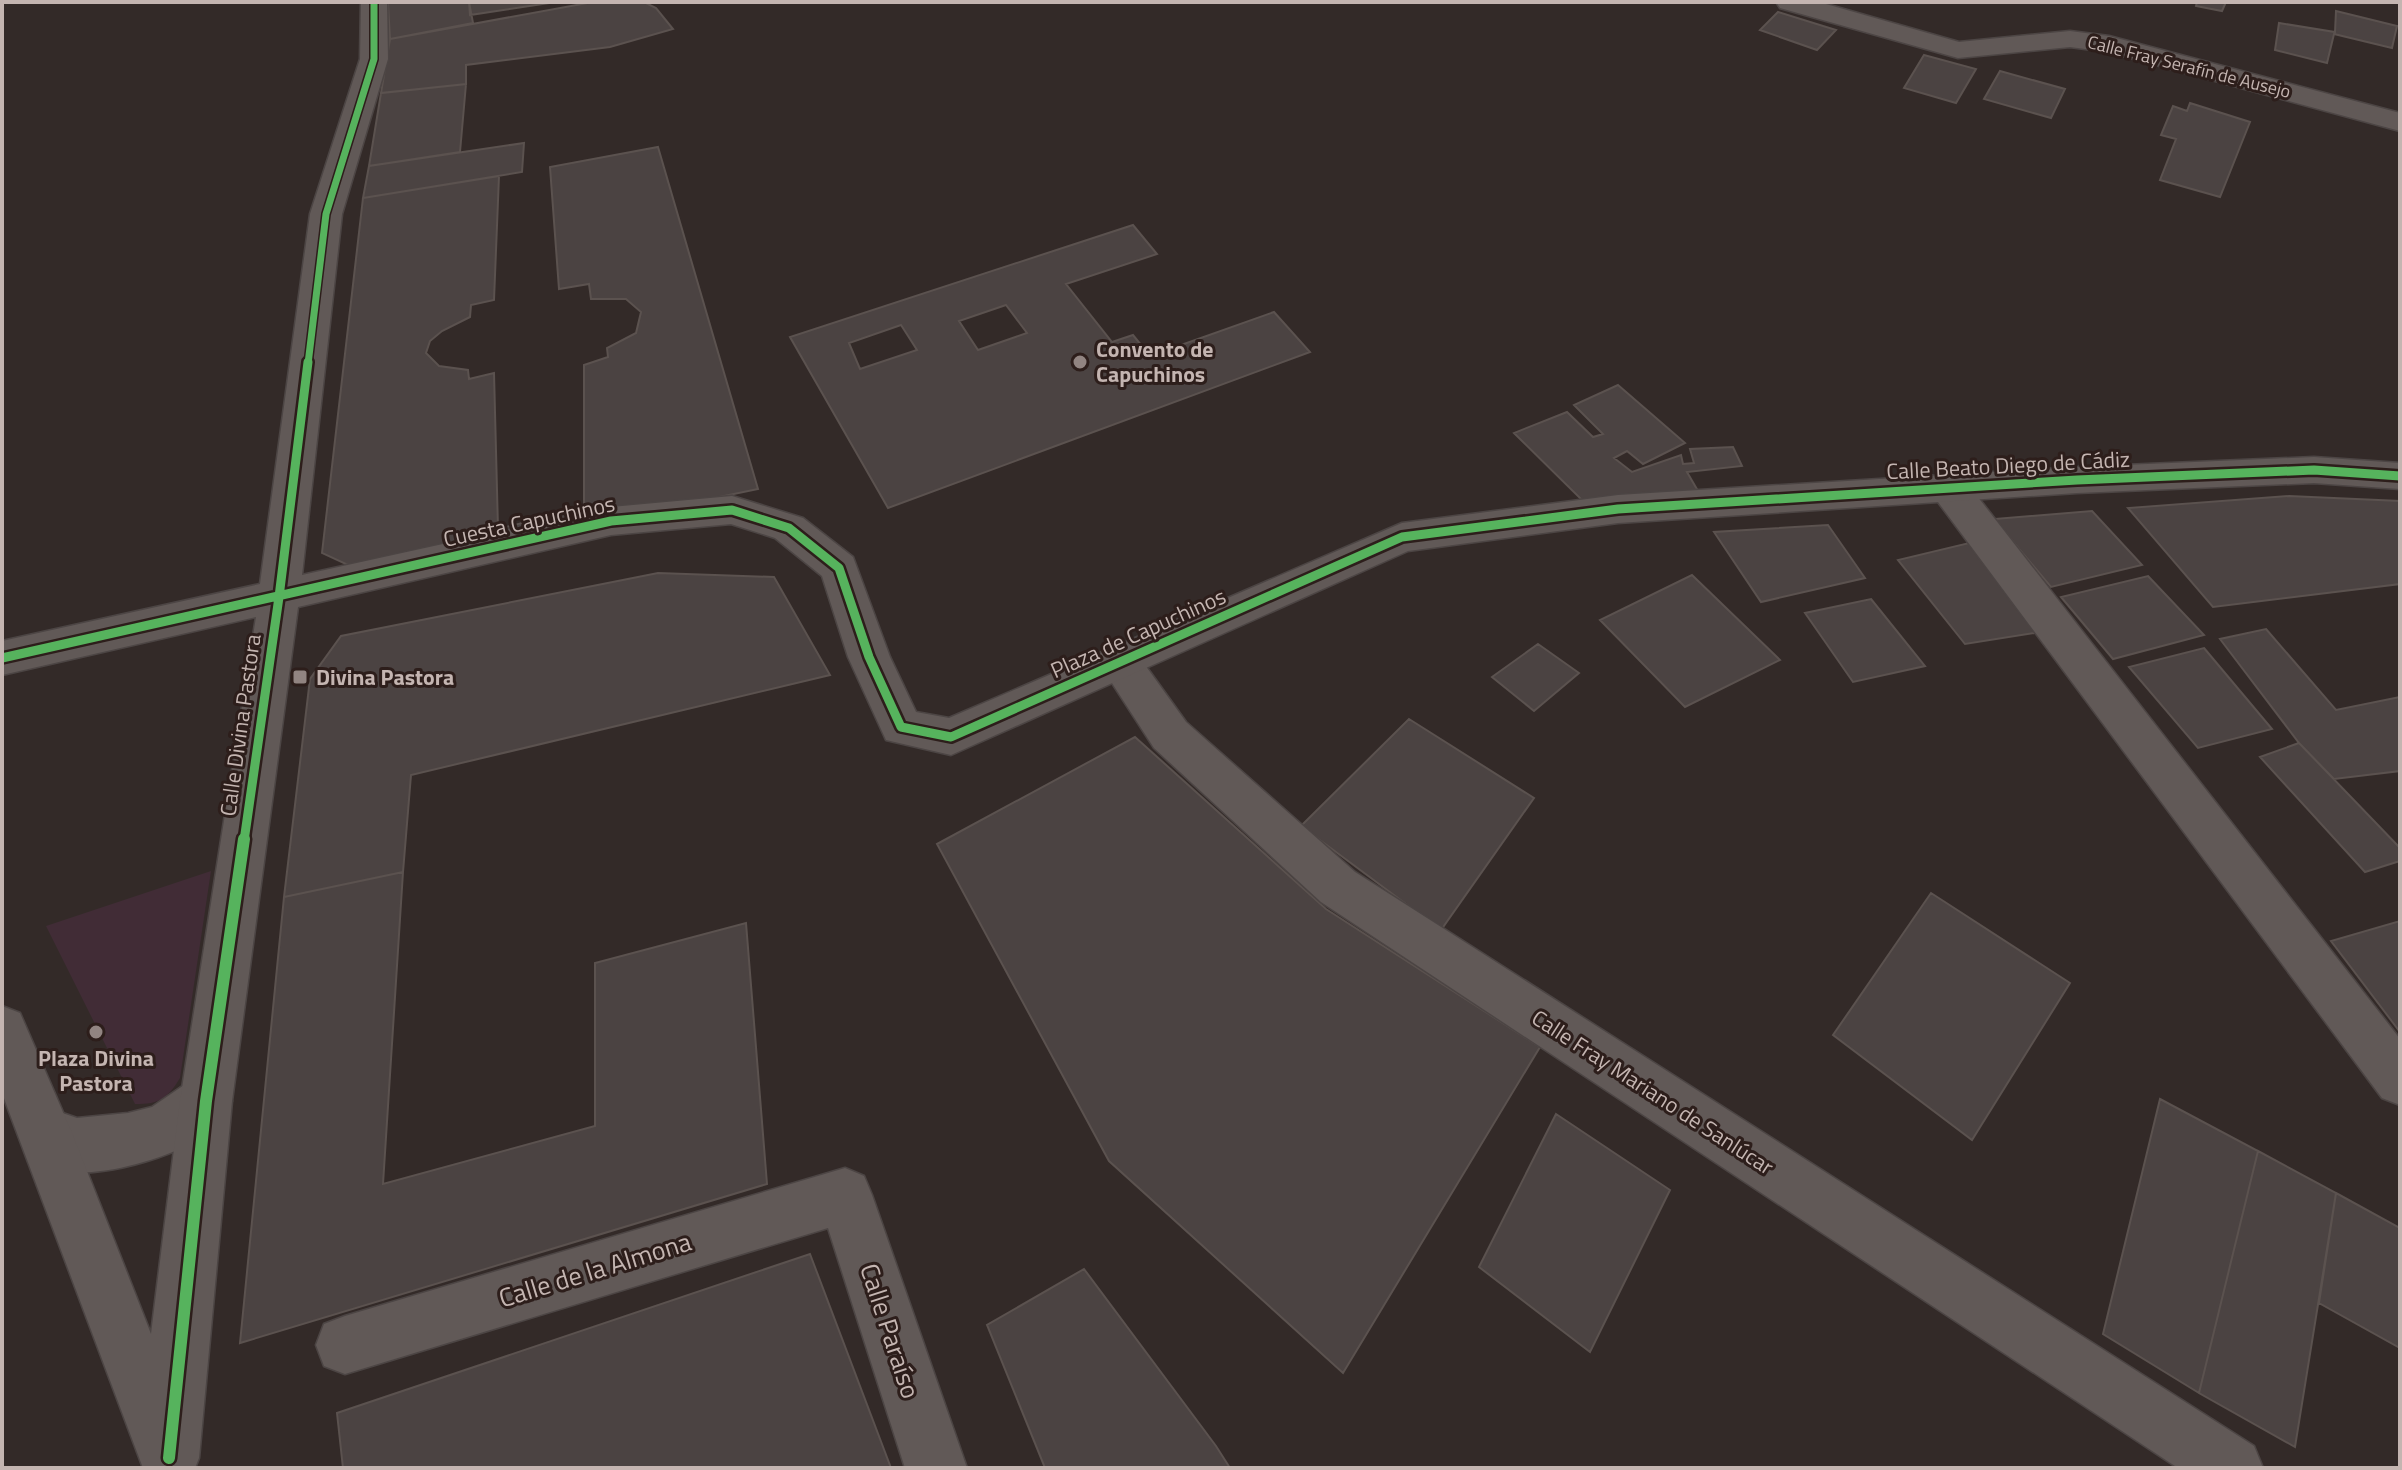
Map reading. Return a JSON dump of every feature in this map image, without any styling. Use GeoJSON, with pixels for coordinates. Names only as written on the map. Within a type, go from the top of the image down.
{"type":"FeatureCollection","features":[{"type":"Feature","properties":{"kind":"street","name":"Calle Divina Pastora"},"geometry":{"type":"LineString","coordinates":[[172,1463],[178,1351],[206,1101],[279,597],[326,214],[374,59],[374,2]]}},
{"type":"Feature","properties":{"kind":"street","name":"Calle Fray Serafín de Ausejo"},"geometry":{"type":"LineString","coordinates":[[1789,2],[1958,50],[2070,39],[2109,44],[2400,122]]}},
{"type":"Feature","properties":{"kind":"street","name":"Calle Beato Diego de Cádiz"},"geometry":{"type":"LineString","coordinates":[[1618,509],[1949,488],[2314,470],[2400,476]]}},
{"type":"Feature","properties":{"kind":"street"},"geometry":{"type":"LineString","coordinates":[[1949,488],[2400,1080]]}},
{"type":"Feature","properties":{"kind":"street","name":"Plaza de Capuchinos"},"geometry":{"type":"LineString","coordinates":[[789,528],[839,568],[869,657],[901,727],[951,737],[1402,537],[1618,509]]}},
{"type":"Feature","properties":{"kind":"street","name":"Cuesta Capuchinos"},"geometry":{"type":"LineString","coordinates":[[2,658],[611,521],[732,510],[789,528]]}},
{"type":"Feature","properties":{"kind":"street","name":"Calle Fray Mariano de Sanlúcar"},"geometry":{"type":"LineString","coordinates":[[1120,663],[1170,735],[1338,887],[2232,1468]]}},
{"type":"Feature","properties":{"kind":"street"},"geometry":{"type":"LineString","coordinates":[[2,1030],[172,1463]]}},
{"type":"Feature","properties":{"kind":"street"},"geometry":{"type":"LineString","coordinates":[[45,1133],[77,1145],[128,1140],[164,1130],[206,1101]]}},
{"type":"Feature","properties":{"kind":"street","name":"Calle de la Almona"},"geometry":{"type":"LineString","coordinates":[[345,1345],[845,1195]]}},
{"type":"Feature","properties":{"kind":"street","name":"Calle Paraíso"},"geometry":{"type":"LineString","coordinates":[[845,1195],[936,1468]]}},
{"type":"Feature","properties":{"kind":"shaded area"},"geometry":{"type":"Polygon","coordinates":[[[211,871],[180,1078],[162,1099],[135,1104],[46,926],[211,871]]]}},
{"type":"Feature","properties":{"kind":"building"},"geometry":{"type":"Polygon","coordinates":[[[469,2],[556,2],[470,15],[469,2]]]}},
{"type":"Feature","properties":{"kind":"building"},"geometry":{"type":"Polygon","coordinates":[[[469,2],[473,23],[390,39],[388,3],[469,2]]]}},
{"type":"Feature","properties":{"kind":"building"},"geometry":{"type":"Polygon","coordinates":[[[593,2],[644,2],[656,8],[673,29],[610,47],[466,65],[466,84],[381,93],[390,39],[593,2]]]}},
{"type":"Feature","properties":{"kind":"building"},"geometry":{"type":"Polygon","coordinates":[[[2197,2],[2226,2],[2222,11],[2196,6],[2197,2]]]}},
{"type":"Feature","properties":{"kind":"building"},"geometry":{"type":"Polygon","coordinates":[[[2336,11],[2397,26],[2392,48],[2334,34],[2327,63],[2275,50],[2279,23],[2335,32],[2336,11]]]}},
{"type":"Feature","properties":{"kind":"building"},"geometry":{"type":"Polygon","coordinates":[[[1778,12],[1836,30],[1817,50],[1760,30],[1778,12]]]}},
{"type":"Feature","properties":{"kind":"building"},"geometry":{"type":"Polygon","coordinates":[[[1924,55],[1976,69],[1956,103],[1904,88],[1924,55]]]}},
{"type":"Feature","properties":{"kind":"building"},"geometry":{"type":"Polygon","coordinates":[[[2000,71],[2065,89],[2051,118],[1984,99],[2000,71]]]}},
{"type":"Feature","properties":{"kind":"building"},"geometry":{"type":"Polygon","coordinates":[[[466,84],[460,152],[369,166],[381,93],[466,84]]]}},
{"type":"Feature","properties":{"kind":"building"},"geometry":{"type":"Polygon","coordinates":[[[2190,103],[2250,122],[2220,197],[2160,180],[2176,139],[2161,135],[2173,106],[2187,111],[2190,103]]]}},
{"type":"Feature","properties":{"kind":"building"},"geometry":{"type":"Polygon","coordinates":[[[524,143],[522,172],[363,198],[369,166],[524,143]]]}},
{"type":"Feature","properties":{"kind":"building"},"geometry":{"type":"Polygon","coordinates":[[[658,147],[758,489],[361,571],[322,553],[363,198],[499,176],[494,300],[471,305],[470,317],[442,331],[430,341],[426,353],[439,366],[468,370],[469,379],[494,373],[498,529],[584,508],[584,365],[608,357],[607,348],[636,333],[641,312],[626,299],[591,299],[589,284],[559,289],[550,167],[658,147]]]}},
{"type":"Feature","properties":{"kind":"building","name":"Convento de Capuchinos"},"geometry":{"type":"Polygon","coordinates":[[[1133,225],[1157,254],[1066,284],[1112,342],[1133,335],[1150,356],[1274,312],[1310,352],[888,508],[790,337],[1133,225]],[[1006,305],[959,321],[978,350],[1027,333],[1006,305]],[[901,325],[849,343],[860,369],[917,350],[901,325]]]}},
{"type":"Feature","properties":{"kind":"building"},"geometry":{"type":"Polygon","coordinates":[[[1618,385],[1685,443],[1643,464],[1627,451],[1614,458],[1632,472],[1681,455],[1683,464],[1694,463],[1690,449],[1733,447],[1742,466],[1687,472],[1698,491],[1586,504],[1514,433],[1567,412],[1593,437],[1603,434],[1574,405],[1618,385]]]}},
{"type":"Feature","properties":{"kind":"building"},"geometry":{"type":"Polygon","coordinates":[[[2289,496],[2400,501],[2400,584],[2213,607],[2128,508],[2289,496]]]}},
{"type":"Feature","properties":{"kind":"building"},"geometry":{"type":"Polygon","coordinates":[[[2092,511],[2142,565],[2051,587],[1994,519],[2092,511]]]}},
{"type":"Feature","properties":{"kind":"building"},"geometry":{"type":"Polygon","coordinates":[[[1828,525],[1865,578],[1761,602],[1714,532],[1828,525]]]}},
{"type":"Feature","properties":{"kind":"building"},"geometry":{"type":"Polygon","coordinates":[[[1969,543],[2041,632],[1965,644],[1898,560],[1969,543]]]}},
{"type":"Feature","properties":{"kind":"building"},"geometry":{"type":"Polygon","coordinates":[[[658,573],[774,577],[830,675],[411,775],[403,872],[284,897],[310,679],[341,636],[658,573]]]}},
{"type":"Feature","properties":{"kind":"building"},"geometry":{"type":"Polygon","coordinates":[[[1692,575],[1780,660],[1685,707],[1600,620],[1692,575]]]}},
{"type":"Feature","properties":{"kind":"building"},"geometry":{"type":"Polygon","coordinates":[[[2148,576],[2204,635],[2113,659],[2061,597],[2148,576]]]}},
{"type":"Feature","properties":{"kind":"building"},"geometry":{"type":"Polygon","coordinates":[[[1871,599],[1925,666],[1853,682],[1805,613],[1871,599]]]}},
{"type":"Feature","properties":{"kind":"building"},"geometry":{"type":"Polygon","coordinates":[[[2266,629],[2336,710],[2400,697],[2400,771],[2334,779],[2299,743],[2220,639],[2266,629]]]}},
{"type":"Feature","properties":{"kind":"building"},"geometry":{"type":"Polygon","coordinates":[[[1538,644],[1579,673],[1534,711],[1492,677],[1538,644]]]}},
{"type":"Feature","properties":{"kind":"building"},"geometry":{"type":"Polygon","coordinates":[[[2204,648],[2272,729],[2198,748],[2129,667],[2204,648]]]}},
{"type":"Feature","properties":{"kind":"building"},"geometry":{"type":"Polygon","coordinates":[[[1409,719],[1534,798],[1441,930],[1301,826],[1409,719]]]}},
{"type":"Feature","properties":{"kind":"building"},"geometry":{"type":"Polygon","coordinates":[[[1135,737],[1326,909],[1540,1047],[1343,1373],[1109,1161],[937,844],[1135,737]]]}},
{"type":"Feature","properties":{"kind":"building"},"geometry":{"type":"Polygon","coordinates":[[[2299,743],[2400,848],[2400,861],[2365,872],[2260,757],[2299,743]]]}},
{"type":"Feature","properties":{"kind":"building"},"geometry":{"type":"Polygon","coordinates":[[[403,872],[383,1184],[595,1126],[595,963],[746,923],[767,1184],[240,1343],[284,897],[403,872]]]}},
{"type":"Feature","properties":{"kind":"building"},"geometry":{"type":"Polygon","coordinates":[[[1931,893],[2070,983],[1972,1140],[1833,1035],[1931,893]]]}},
{"type":"Feature","properties":{"kind":"building"},"geometry":{"type":"Polygon","coordinates":[[[2400,921],[2400,1032],[2331,941],[2400,921]]]}},
{"type":"Feature","properties":{"kind":"building"},"geometry":{"type":"Polygon","coordinates":[[[2160,1099],[2258,1151],[2199,1393],[2103,1334],[2160,1099]]]}},
{"type":"Feature","properties":{"kind":"building"},"geometry":{"type":"Polygon","coordinates":[[[1556,1114],[1670,1190],[1590,1352],[1479,1267],[1556,1114]]]}},
{"type":"Feature","properties":{"kind":"building"},"geometry":{"type":"Polygon","coordinates":[[[2258,1151],[2336,1193],[2295,1447],[2199,1393],[2258,1151]]]}},
{"type":"Feature","properties":{"kind":"building"},"geometry":{"type":"Polygon","coordinates":[[[2336,1193],[2400,1228],[2400,1348],[2319,1303],[2336,1193]]]}},
{"type":"Feature","properties":{"kind":"building"},"geometry":{"type":"Polygon","coordinates":[[[810,1254],[891,1468],[343,1468],[337,1413],[810,1254]]]}},
{"type":"Feature","properties":{"kind":"building"},"geometry":{"type":"Polygon","coordinates":[[[1084,1269],[1230,1468],[1045,1468],[987,1325],[1084,1269]]]}},
{"type":"Feature","properties":{"kind":"cycle path"},"geometry":{"type":"LineString","coordinates":[[169,1458],[206,1101],[279,597],[326,214],[374,59],[374,2]]}},
{"type":"Feature","properties":{"kind":"cycle path"},"geometry":{"type":"LineString","coordinates":[[2,658],[611,521],[732,510],[789,528],[839,568],[869,657],[901,727],[951,737],[1402,537],[1618,509],[2077,480],[2314,470],[2400,476]]}},
{"type":"Feature","properties":{"kind":"place","name":"Convento de Capuchinos"},"geometry":{"type":"Point","coordinates":[1080,362]}},
{"type":"Feature","properties":{"kind":"place","name":"Divina Pastora"},"geometry":{"type":"Point","coordinates":[300,677]}},
{"type":"Feature","properties":{"kind":"place","name":"Plaza Divina Pastora"},"geometry":{"type":"Point","coordinates":[96,1032]}}]}
